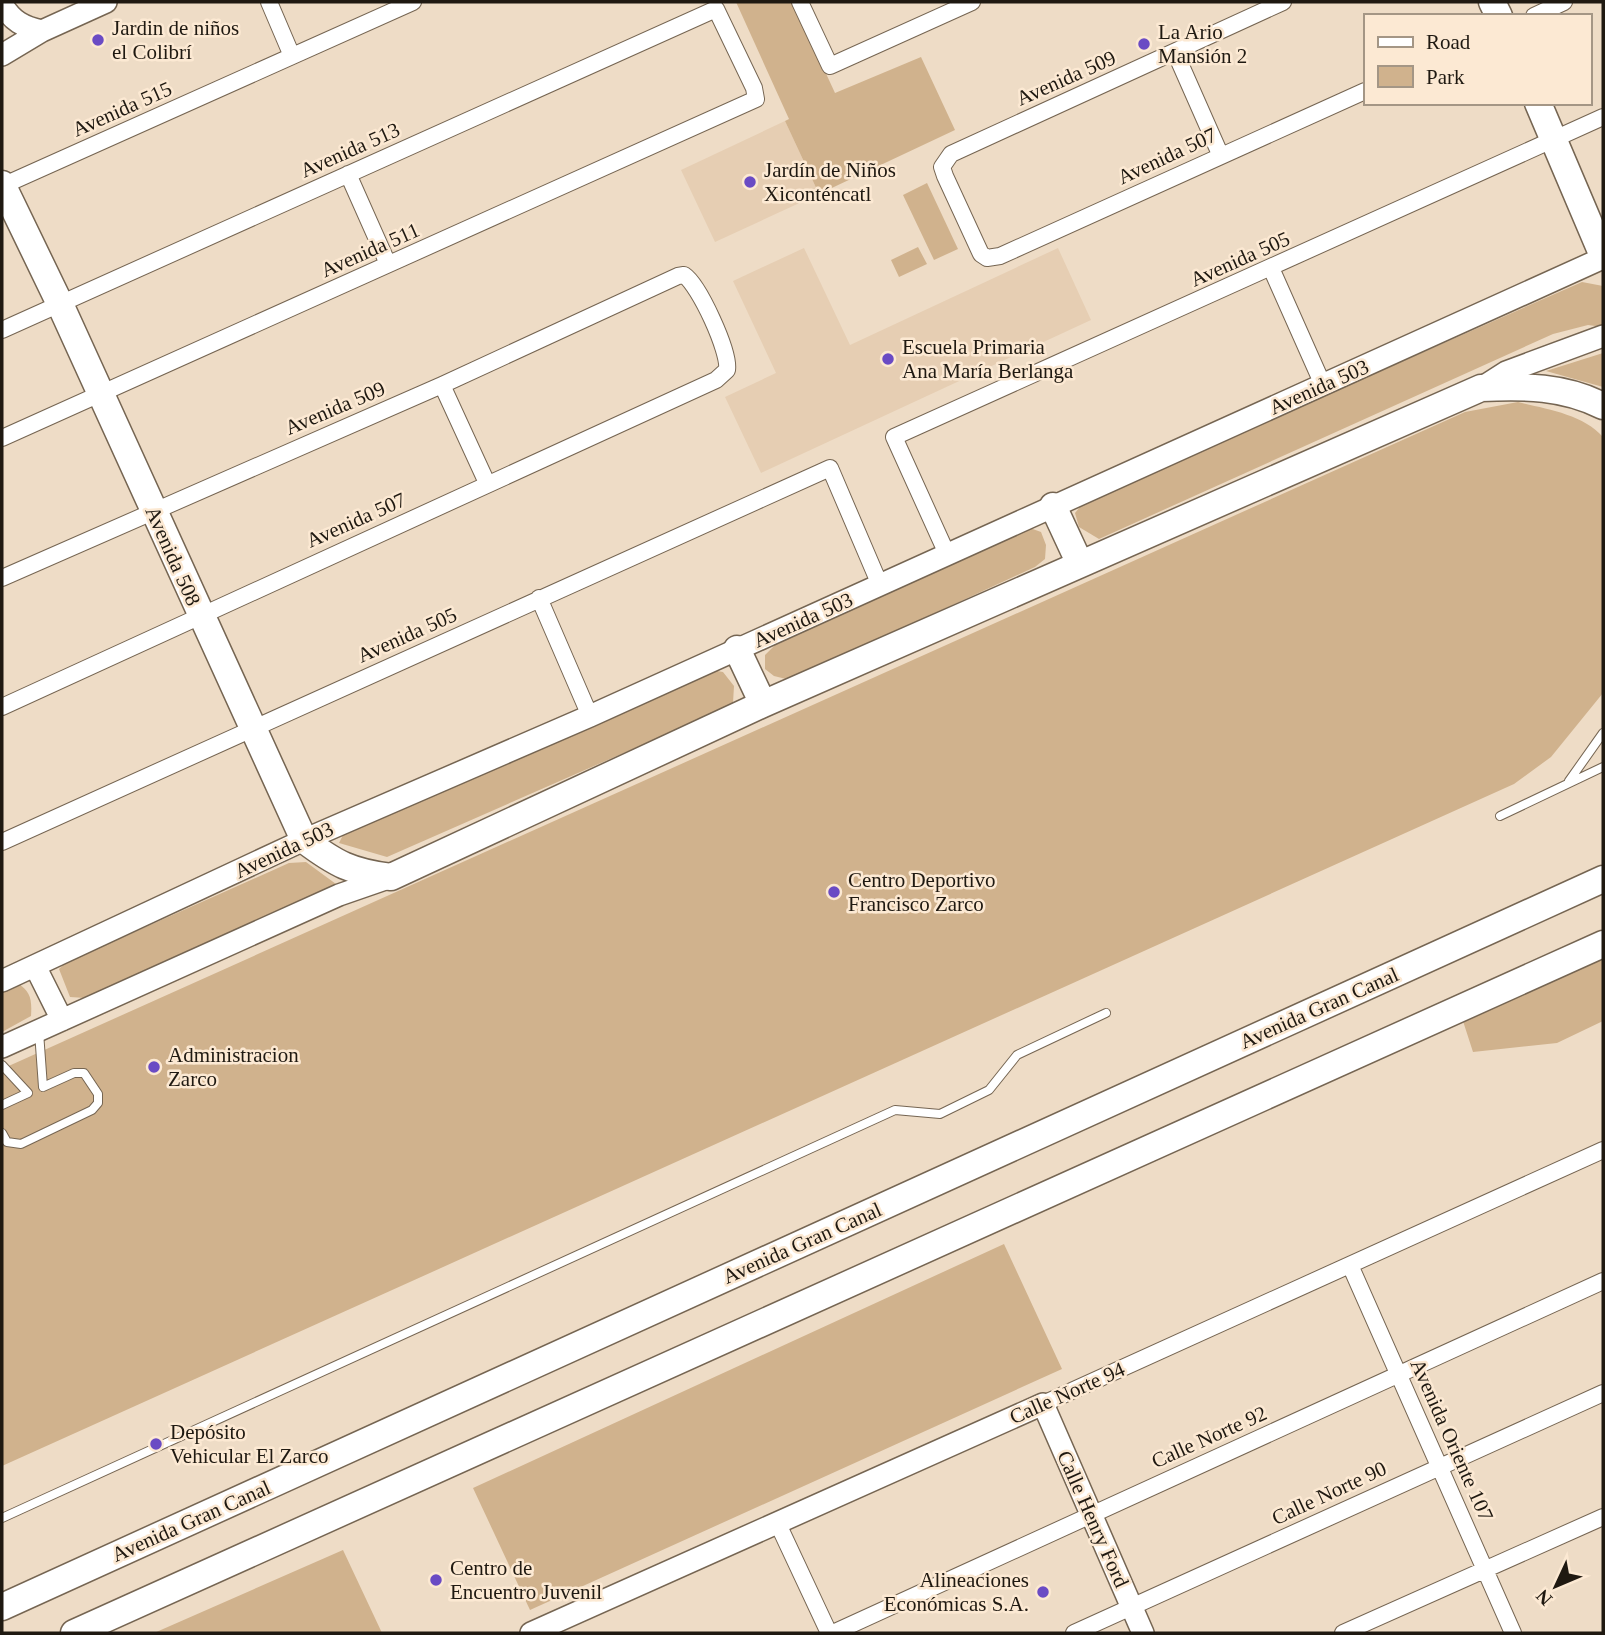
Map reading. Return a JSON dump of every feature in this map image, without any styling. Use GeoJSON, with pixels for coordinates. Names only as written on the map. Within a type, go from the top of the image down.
{"type":"FeatureCollection","features":[{"type":"Feature","properties":{"kind":"main road"},"geometry":{"type":"LineString","coordinates":[[1539,105],[1603,257]]}},
{"type":"Feature","properties":{"kind":"main road","name":"Avenida 508"},"geometry":{"type":"LineString","coordinates":[[2,185],[60,304],[199,615],[304,840],[336,864],[354,872],[391,877]]}},
{"type":"Feature","properties":{"kind":"main road"},"geometry":{"type":"LineString","coordinates":[[391,877],[763,704],[1079,562],[1481,387],[1547,388],[1585,397],[1603,406]]}},
{"type":"Feature","properties":{"kind":"main road"},"geometry":{"type":"LineString","coordinates":[[1053,506],[1079,562]]}},
{"type":"Feature","properties":{"kind":"main road"},"geometry":{"type":"LineString","coordinates":[[737,649],[763,704]]}},
{"type":"Feature","properties":{"kind":"main road","name":"Avenida Gran Canal"},"geometry":{"type":"LineString","coordinates":[[2,1607],[1603,878]]}},
{"type":"Feature","properties":{"kind":"main road"},"geometry":{"type":"LineString","coordinates":[[74,1633],[1603,944]]}},
{"type":"Feature","properties":{"kind":"street"},"geometry":{"type":"LineString","coordinates":[[2,55],[41,31],[106,2]]}},
{"type":"Feature","properties":{"kind":"street"},"geometry":{"type":"LineString","coordinates":[[269,2],[292,56]]}},
{"type":"Feature","properties":{"kind":"street","name":"Avenida 515"},"geometry":{"type":"LineString","coordinates":[[2,185],[413,2]]}},
{"type":"Feature","properties":{"kind":"street"},"geometry":{"type":"LineString","coordinates":[[800,2],[830,66],[972,2]]}},
{"type":"Feature","properties":{"kind":"street","name":"Avenida 509"},"geometry":{"type":"LineString","coordinates":[[987,258],[978,248],[944,176],[945,160],[959,149],[1283,2]]}},
{"type":"Feature","properties":{"kind":"street"},"geometry":{"type":"LineString","coordinates":[[1538,14],[1564,2]]}},
{"type":"Feature","properties":{"kind":"street"},"geometry":{"type":"LineString","coordinates":[[2,4],[12,19],[25,28],[41,31]]}},
{"type":"Feature","properties":{"kind":"street","name":"Avenida 511"},"geometry":{"type":"LineString","coordinates":[[2,438],[756,99],[726,25],[716,9]]}},
{"type":"Feature","properties":{"kind":"street","name":"Avenida 513"},"geometry":{"type":"LineString","coordinates":[[2,330],[716,9]]}},
{"type":"Feature","properties":{"kind":"street"},"geometry":{"type":"LineString","coordinates":[[1175,52],[1220,154]]}},
{"type":"Feature","properties":{"kind":"street","name":"Avenida 507"},"geometry":{"type":"LineString","coordinates":[[987,258],[1000,257],[1220,154],[1364,90]]}},
{"type":"Feature","properties":{"kind":"street","name":"Avenida 505"},"geometry":{"type":"LineString","coordinates":[[947,554],[894,438],[1603,117]]}},
{"type":"Feature","properties":{"kind":"street"},"geometry":{"type":"LineString","coordinates":[[348,174],[388,264]]}},
{"type":"Feature","properties":{"kind":"street","name":"Avenida 503"},"geometry":{"type":"LineString","coordinates":[[2,981],[304,840],[590,716],[1603,257]]}},
{"type":"Feature","properties":{"kind":"street"},"geometry":{"type":"LineString","coordinates":[[1271,268],[1323,385]]}},
{"type":"Feature","properties":{"kind":"street","name":"Avenida 509"},"geometry":{"type":"LineString","coordinates":[[2,578],[442,385],[684,275],[694,284],[700,296],[727,357],[727,370]]}},
{"type":"Feature","properties":{"kind":"street"},"geometry":{"type":"LineString","coordinates":[[1481,387],[1506,372],[1603,336]]}},
{"type":"Feature","properties":{"kind":"street","name":"Avenida 507"},"geometry":{"type":"LineString","coordinates":[[2,707],[716,380],[727,370]]}},
{"type":"Feature","properties":{"kind":"street"},"geometry":{"type":"LineString","coordinates":[[442,385],[487,483]]}},
{"type":"Feature","properties":{"kind":"street","name":"Avenida 505"},"geometry":{"type":"LineString","coordinates":[[2,842],[830,468],[880,585]]}},
{"type":"Feature","properties":{"kind":"street"},"geometry":{"type":"LineString","coordinates":[[539,598],[590,716]]}},
{"type":"Feature","properties":{"kind":"street"},"geometry":{"type":"LineString","coordinates":[[2,1048],[339,895],[391,877]]}},
{"type":"Feature","properties":{"kind":"street"},"geometry":{"type":"LineString","coordinates":[[35,966],[62,1020]]}},
{"type":"Feature","properties":{"kind":"street","name":"Calle Norte 94"},"geometry":{"type":"LineString","coordinates":[[531,1633],[1603,1150]]}},
{"type":"Feature","properties":{"kind":"street","name":"Avenida Oriente 107"},"geometry":{"type":"LineString","coordinates":[[1350,1265],[1441,1465],[1513,1633]]}},
{"type":"Feature","properties":{"kind":"street","name":"Calle Norte 92"},"geometry":{"type":"LineString","coordinates":[[831,1633],[1603,1281]]}},
{"type":"Feature","properties":{"kind":"street","name":"Calle Norte 90"},"geometry":{"type":"LineString","coordinates":[[1074,1633],[1603,1392]]}},
{"type":"Feature","properties":{"kind":"street","name":"Calle Henry Ford"},"geometry":{"type":"LineString","coordinates":[[1042,1404],[1143,1633]]}},
{"type":"Feature","properties":{"kind":"street"},"geometry":{"type":"LineString","coordinates":[[1343,1633],[1603,1517]]}},
{"type":"Feature","properties":{"kind":"street"},"geometry":{"type":"LineString","coordinates":[[778,1524],[831,1633]]}},
{"type":"Feature","properties":{"kind":"lane"},"geometry":{"type":"LineString","coordinates":[[1568,784],[1603,733]]}},
{"type":"Feature","properties":{"kind":"lane"},"geometry":{"type":"LineString","coordinates":[[1500,816],[1603,767]]}},
{"type":"Feature","properties":{"kind":"lane"},"geometry":{"type":"LineString","coordinates":[[2,1518],[895,1110],[940,1114],[989,1090],[1017,1055],[1107,1013]]}},
{"type":"Feature","properties":{"kind":"lane"},"geometry":{"type":"LineString","coordinates":[[39,1031],[43,1087]]}},
{"type":"Feature","properties":{"kind":"lane"},"geometry":{"type":"LineString","coordinates":[[2,1065],[27,1093]]}},
{"type":"Feature","properties":{"kind":"lane"},"geometry":{"type":"LineString","coordinates":[[2,1105],[75,1073],[84,1073],[98,1094],[98,1103],[92,1110],[21,1144],[8,1142],[2,1133]]}},
{"type":"Feature","properties":{"kind":"shaded area","name":"Jardín de Niños Xiconténcatl"},"geometry":{"type":"Polygon","coordinates":[[[785,121],[819,194],[715,242],[681,170],[785,121]]]}},
{"type":"Feature","properties":{"kind":"shaded area","name":"Escuela Primaria Ana María Berlanga"},"geometry":{"type":"Polygon","coordinates":[[[804,248],[850,345],[1058,248],[1091,320],[761,473],[725,397],[776,373],[733,281],[804,248]]]}},
{"type":"Feature","properties":{"kind":"green space"},"geometry":{"type":"Polygon","coordinates":[[[736,2],[793,2],[835,93],[921,57],[955,130],[819,194],[785,121],[789,119],[736,2]]]}},
{"type":"Feature","properties":{"kind":"green space"},"geometry":{"type":"Polygon","coordinates":[[[927,183],[958,249],[934,260],[903,195],[927,183]]]}},
{"type":"Feature","properties":{"kind":"green space"},"geometry":{"type":"Polygon","coordinates":[[[918,247],[927,264],[899,277],[891,260],[918,247]]]}},
{"type":"Feature","properties":{"kind":"green space"},"geometry":{"type":"Polygon","coordinates":[[[1582,282],[1603,286],[1603,327],[1588,325],[1553,334],[1099,539],[1079,527],[1075,513],[1084,502],[1582,282]]]}},
{"type":"Feature","properties":{"kind":"green space"},"geometry":{"type":"Polygon","coordinates":[[[1603,353],[1603,387],[1546,371],[1603,353]]]}},
{"type":"Feature","properties":{"kind":"green space","name":"Centro Deportivo Francisco Zarco"},"geometry":{"type":"Polygon","coordinates":[[[1518,402],[1575,418],[1595,429],[1603,437],[1603,693],[1551,757],[1514,784],[2,1466],[2,1069],[1465,412],[1518,402]]]}},
{"type":"Feature","properties":{"kind":"green space"},"geometry":{"type":"Polygon","coordinates":[[[1030,528],[1041,532],[1046,545],[1045,559],[1035,567],[790,680],[774,676],[765,669],[765,655],[777,643],[1030,528]]]}},
{"type":"Feature","properties":{"kind":"green space"},"geometry":{"type":"Polygon","coordinates":[[[712,670],[723,672],[734,686],[733,703],[710,715],[387,857],[339,843],[344,833],[712,670]]]}},
{"type":"Feature","properties":{"kind":"green space"},"geometry":{"type":"Polygon","coordinates":[[[306,862],[336,884],[85,998],[70,997],[59,969],[65,963],[289,863],[306,862]]]}},
{"type":"Feature","properties":{"kind":"green space"},"geometry":{"type":"Polygon","coordinates":[[[1603,955],[1603,1021],[1557,1043],[1473,1052],[1462,1018],[1603,955]]]}},
{"type":"Feature","properties":{"kind":"green space"},"geometry":{"type":"Polygon","coordinates":[[[17,983],[30,996],[31,1016],[2,1032],[2,990],[17,983]]]}},
{"type":"Feature","properties":{"kind":"green space"},"geometry":{"type":"Polygon","coordinates":[[[1004,1244],[1062,1369],[530,1610],[473,1488],[1004,1244]]]}},
{"type":"Feature","properties":{"kind":"green space"},"geometry":{"type":"Polygon","coordinates":[[[343,1550],[382,1633],[154,1633],[343,1550]]]}},
{"type":"Feature","properties":{"kind":"place","name":"Jardin de niños el Colibrí"},"geometry":{"type":"Point","coordinates":[98,40]}},
{"type":"Feature","properties":{"kind":"place","name":"La Ario Mansión 2"},"geometry":{"type":"Point","coordinates":[1144,44]}},
{"type":"Feature","properties":{"kind":"place","name":"Jardín de Niños Xiconténcatl"},"geometry":{"type":"Point","coordinates":[750,182]}},
{"type":"Feature","properties":{"kind":"place","name":"Escuela Primaria Ana María Berlanga"},"geometry":{"type":"Point","coordinates":[888,359]}},
{"type":"Feature","properties":{"kind":"place","name":"Centro Deportivo Francisco Zarco"},"geometry":{"type":"Point","coordinates":[834,892]}},
{"type":"Feature","properties":{"kind":"place","name":"Administracion Zarco"},"geometry":{"type":"Point","coordinates":[154,1067]}},
{"type":"Feature","properties":{"kind":"place","name":"Depósito Vehicular El Zarco"},"geometry":{"type":"Point","coordinates":[156,1444]}},
{"type":"Feature","properties":{"kind":"place","name":"Centro de Encuentro Juvenil"},"geometry":{"type":"Point","coordinates":[436,1580]}},
{"type":"Feature","properties":{"kind":"place","name":"Alineaciones Económicas S.A."},"geometry":{"type":"Point","coordinates":[1043,1592]}}]}
